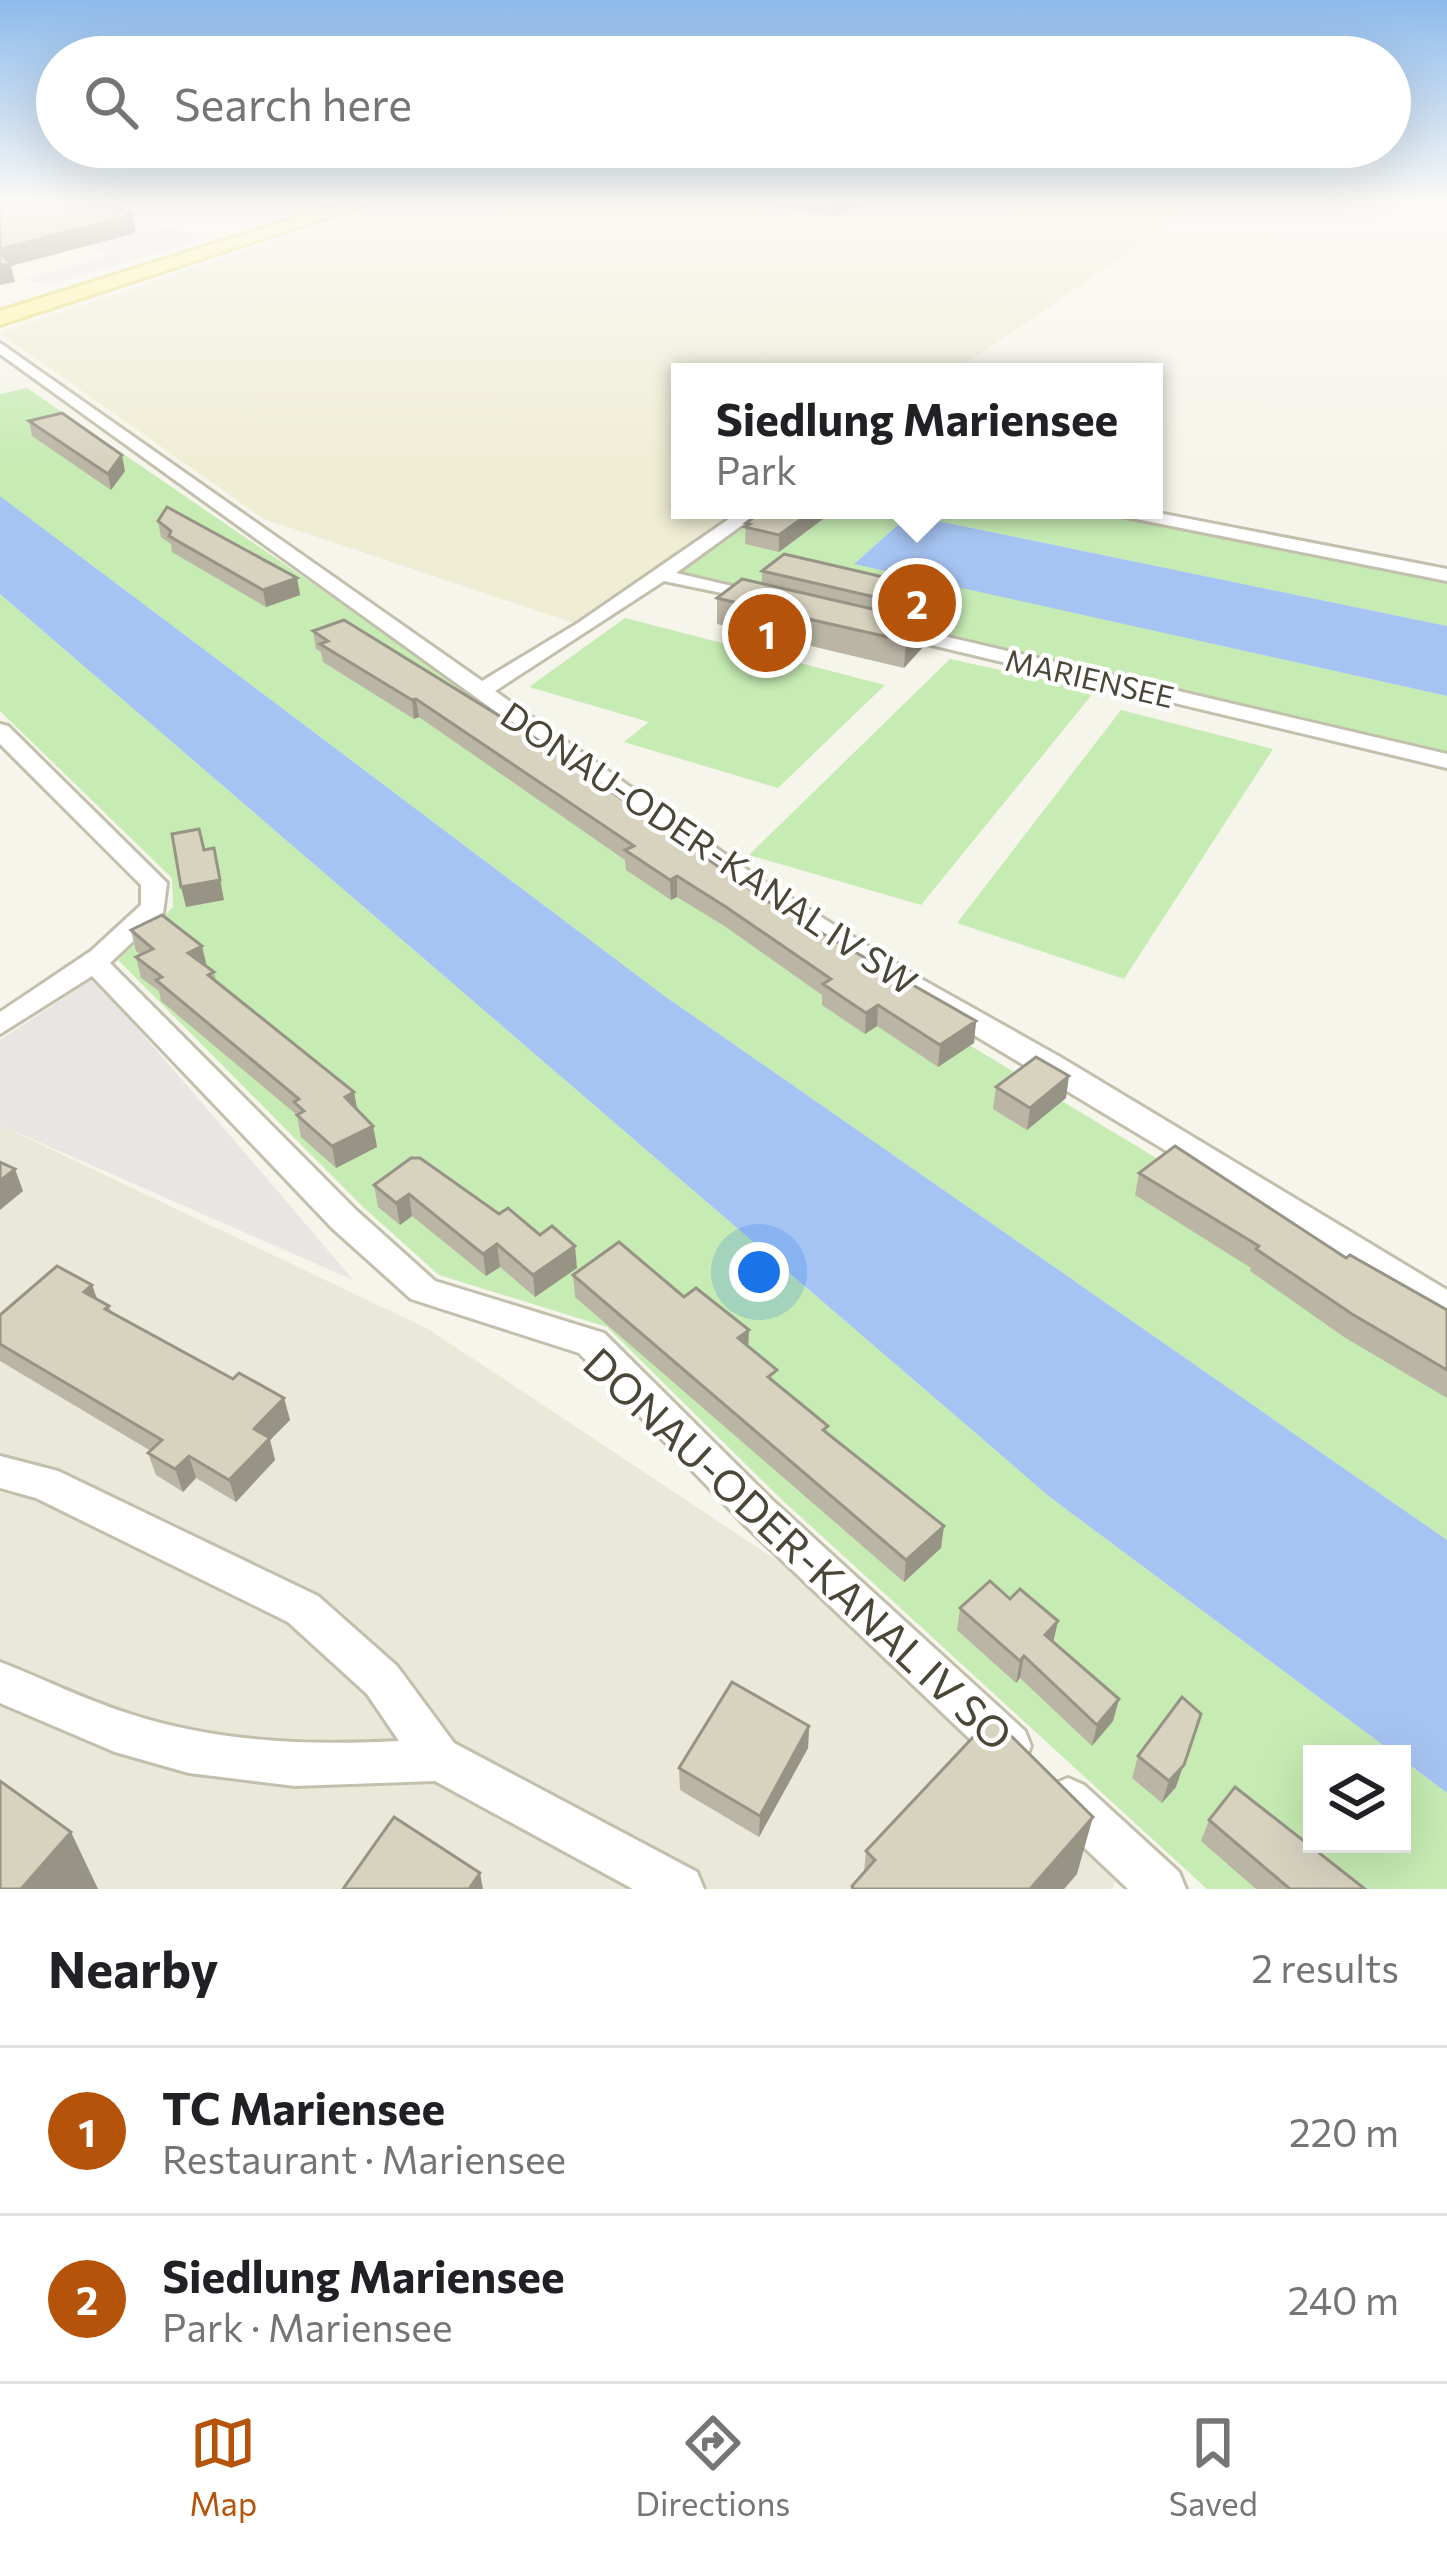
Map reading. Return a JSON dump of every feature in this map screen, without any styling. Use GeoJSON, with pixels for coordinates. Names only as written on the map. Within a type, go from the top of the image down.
{"type":"FeatureCollection","features":[{"type":"Feature","properties":{"kind":"main road"},"geometry":{"type":"LineString","coordinates":[[0,318],[88,290]]}},
{"type":"Feature","properties":{"kind":"street","name":"DONAU-ODER-KANAL IV SW"},"geometry":{"type":"LineString","coordinates":[[0,347],[751,884],[1447,1306]]}},
{"type":"Feature","properties":{"kind":"street"},"geometry":{"type":"LineString","coordinates":[[484,689],[741,519]]}},
{"type":"Feature","properties":{"kind":"street"},"geometry":{"type":"LineString","coordinates":[[1162,519],[1447,575]]}},
{"type":"Feature","properties":{"kind":"street"},"geometry":{"type":"LineString","coordinates":[[662,575],[777,603]]}},
{"type":"Feature","properties":{"kind":"street","name":"MARIENSEE"},"geometry":{"type":"LineString","coordinates":[[870,625],[1447,761]]}},
{"type":"Feature","properties":{"kind":"street"},"geometry":{"type":"LineString","coordinates":[[0,731],[154,883],[154,907],[95,963],[0,1025]]}},
{"type":"Feature","properties":{"kind":"street","name":"DONAU-ODER-KANAL IV SO"},"geometry":{"type":"LineString","coordinates":[[95,963],[344,1219],[423,1290],[591,1343],[757,1511],[1162,1889]]}},
{"type":"Feature","properties":{"kind":"street"},"geometry":{"type":"LineString","coordinates":[[0,1472],[44,1484],[303,1609],[382,1680],[438,1759],[680,1889]]}},
{"type":"Feature","properties":{"kind":"street"},"geometry":{"type":"LineString","coordinates":[[0,1682],[106,1728],[216,1756],[368,1767],[438,1759]]}},
{"type":"Feature","properties":{"kind":"shaded area"},"geometry":{"type":"Polygon","coordinates":[[[128,290],[1074,290],[967,363],[671,363],[671,519],[741,519],[585,627],[264,519],[0,333],[128,290]]]}},
{"type":"Feature","properties":{"kind":"shaded area"},"geometry":{"type":"Polygon","coordinates":[[[94,978],[353,1280],[0,1125],[0,1040],[94,978]]]}},
{"type":"Feature","properties":{"kind":"shaded area"},"geometry":{"type":"Polygon","coordinates":[[[0,1125],[428,1329],[784,1565],[1115,1881],[1112,1889],[0,1889],[0,1125]]]}},
{"type":"Feature","properties":{"kind":"green space"},"geometry":{"type":"Polygon","coordinates":[[[27,388],[477,696],[814,951],[1447,1334],[1447,1540],[666,997],[0,496],[0,394],[27,388]]]}},
{"type":"Feature","properties":{"kind":"green space"},"geometry":{"type":"Polygon","coordinates":[[[756,519],[904,519],[855,563],[1447,696],[1447,760],[679,573],[756,519]]]}},
{"type":"Feature","properties":{"kind":"green space"},"geometry":{"type":"Polygon","coordinates":[[[928,519],[1139,519],[1447,580],[1447,626],[928,519]]]}},
{"type":"Feature","properties":{"kind":"green space"},"geometry":{"type":"Polygon","coordinates":[[[0,594],[1051,1498],[1383,1745],[1303,1745],[1303,1853],[1411,1853],[1411,1766],[1447,1793],[1447,1889],[1207,1889],[777,1495],[607,1327],[439,1275],[363,1207],[118,960],[173,907],[172,878],[0,711],[0,594]]]}},
{"type":"Feature","properties":{"kind":"green space"},"geometry":{"type":"Polygon","coordinates":[[[625,618],[885,685],[778,788],[624,742],[649,722],[529,687],[625,618]]]}},
{"type":"Feature","properties":{"kind":"green space"},"geometry":{"type":"Polygon","coordinates":[[[950,659],[1095,691],[921,905],[749,855],[950,659]]]}},
{"type":"Feature","properties":{"kind":"green space"},"geometry":{"type":"Polygon","coordinates":[[[1121,710],[1273,749],[1124,979],[957,923],[1121,710]]]}},
{"type":"Feature","properties":{"kind":"water"},"geometry":{"type":"Polygon","coordinates":[[[0,496],[666,997],[1447,1540],[1447,1793],[1411,1766],[1411,1745],[1383,1745],[1051,1498],[0,594],[0,496]]]}},
{"type":"Feature","properties":{"kind":"water"},"geometry":{"type":"Polygon","coordinates":[[[905,519],[928,519],[1447,626],[1447,696],[854,564],[905,519]]]}},
{"type":"Feature","properties":{"kind":"building"},"geometry":{"type":"Polygon","coordinates":[[[62,413],[122,455],[108,474],[29,421],[62,413]]]}},
{"type":"Feature","properties":{"kind":"building"},"geometry":{"type":"Polygon","coordinates":[[[167,507],[297,578],[263,590],[169,536],[171,531],[158,521],[167,507]]]}},
{"type":"Feature","properties":{"kind":"building"},"geometry":{"type":"Polygon","coordinates":[[[801,519],[779,535],[745,527],[750,524],[746,523],[801,519]]]}},
{"type":"Feature","properties":{"kind":"building"},"geometry":{"type":"Polygon","coordinates":[[[784,554],[957,594],[940,612],[762,571],[784,554]]]}},
{"type":"Feature","properties":{"kind":"building"},"geometry":{"type":"Polygon","coordinates":[[[742,579],[925,621],[906,641],[799,617],[789,627],[739,615],[750,606],[717,598],[742,579]]]}},
{"type":"Feature","properties":{"kind":"building"},"geometry":{"type":"Polygon","coordinates":[[[344,620],[532,736],[776,907],[976,1021],[940,1045],[878,1005],[866,1013],[823,984],[831,979],[726,907],[677,876],[670,880],[625,850],[634,846],[416,699],[320,644],[328,641],[313,631],[344,620]]]}},
{"type":"Feature","properties":{"kind":"building"},"geometry":{"type":"Polygon","coordinates":[[[199,829],[204,850],[214,848],[220,880],[181,887],[172,834],[199,829]]]}},
{"type":"Feature","properties":{"kind":"building"},"geometry":{"type":"Polygon","coordinates":[[[162,915],[202,946],[188,953],[214,972],[208,975],[354,1092],[345,1097],[373,1126],[332,1146],[297,1115],[304,1111],[294,1102],[299,1099],[156,980],[162,977],[136,957],[153,949],[131,930],[162,915]]]}},
{"type":"Feature","properties":{"kind":"building"},"geometry":{"type":"Polygon","coordinates":[[[1036,1057],[1069,1076],[1030,1108],[996,1087],[1036,1057]]]}},
{"type":"Feature","properties":{"kind":"building"},"geometry":{"type":"Polygon","coordinates":[[[1175,1146],[1346,1258],[1350,1255],[1447,1310],[1447,1370],[1352,1314],[1256,1249],[1259,1246],[1139,1173],[1175,1146]]]}},
{"type":"Feature","properties":{"kind":"building"},"geometry":{"type":"Polygon","coordinates":[[[411,1158],[420,1158],[499,1214],[508,1208],[540,1235],[552,1226],[575,1246],[533,1275],[497,1244],[483,1254],[409,1194],[396,1203],[374,1185],[411,1158]]]}},
{"type":"Feature","properties":{"kind":"building"},"geometry":{"type":"Polygon","coordinates":[[[0,1162],[15,1169],[0,1181],[0,1162]]]}},
{"type":"Feature","properties":{"kind":"building"},"geometry":{"type":"Polygon","coordinates":[[[619,1242],[684,1297],[696,1288],[749,1330],[738,1338],[777,1370],[768,1377],[828,1426],[823,1430],[944,1526],[906,1560],[573,1275],[619,1242]]]}},
{"type":"Feature","properties":{"kind":"building"},"geometry":{"type":"Polygon","coordinates":[[[57,1266],[92,1285],[84,1292],[109,1306],[105,1309],[233,1379],[239,1373],[284,1398],[254,1429],[270,1438],[229,1480],[189,1456],[175,1469],[148,1453],[162,1440],[0,1344],[0,1315],[57,1266]]]}},
{"type":"Feature","properties":{"kind":"building"},"geometry":{"type":"Polygon","coordinates":[[[990,1581],[1010,1599],[1020,1589],[1058,1621],[1045,1635],[1119,1699],[1097,1725],[1024,1656],[1020,1661],[960,1608],[990,1581]]]}},
{"type":"Feature","properties":{"kind":"building"},"geometry":{"type":"Polygon","coordinates":[[[732,1682],[809,1726],[760,1816],[679,1768],[732,1682]]]}},
{"type":"Feature","properties":{"kind":"building"},"geometry":{"type":"Polygon","coordinates":[[[1182,1697],[1201,1714],[1184,1765],[1169,1781],[1138,1756],[1182,1697]]]}},
{"type":"Feature","properties":{"kind":"building"},"geometry":{"type":"Polygon","coordinates":[[[992,1717],[1093,1817],[1030,1889],[853,1889],[875,1860],[866,1851],[992,1717]]]}},
{"type":"Feature","properties":{"kind":"building"},"geometry":{"type":"Polygon","coordinates":[[[0,1781],[71,1832],[21,1889],[0,1889],[0,1781]]]}},
{"type":"Feature","properties":{"kind":"building"},"geometry":{"type":"Polygon","coordinates":[[[1235,1787],[1303,1840],[1303,1853],[1319,1853],[1365,1889],[1290,1889],[1209,1820],[1235,1787]]]}},
{"type":"Feature","properties":{"kind":"building"},"geometry":{"type":"Polygon","coordinates":[[[394,1817],[480,1873],[469,1889],[343,1889],[394,1817]]]}},
{"type":"Feature","properties":{"kind":"place","name":"Siedlung Mariensee"},"geometry":{"type":"Point","coordinates":[917,603]}},
{"type":"Feature","properties":{"kind":"place","name":"TC Mariensee"},"geometry":{"type":"Point","coordinates":[767,633]}}]}
